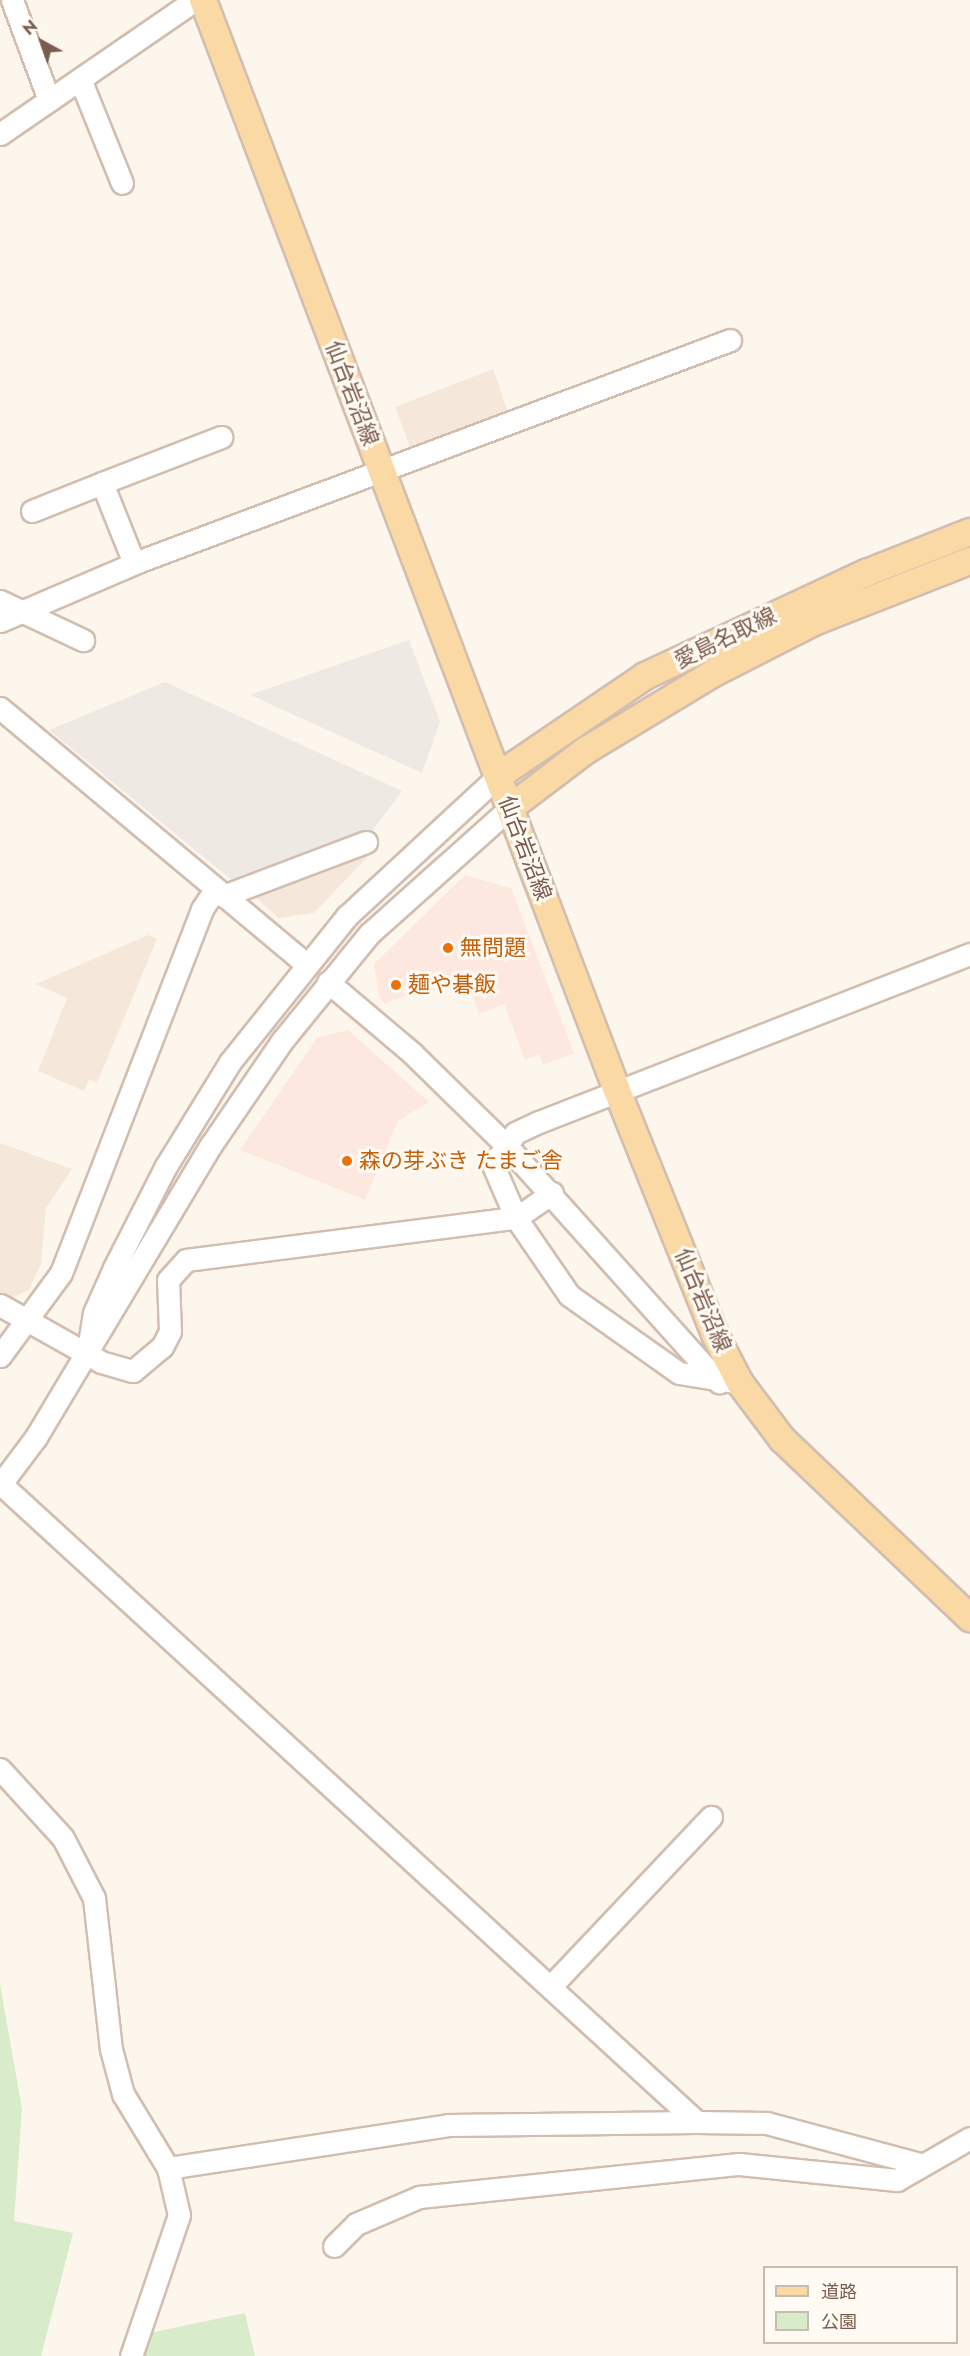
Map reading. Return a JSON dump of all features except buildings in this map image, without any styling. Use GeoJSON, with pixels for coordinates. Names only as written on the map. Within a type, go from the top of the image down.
{"type":"FeatureCollection","features":[{"type":"Feature","properties":{"kind":"main road","name":"仙台岩沼線"},"geometry":{"type":"LineString","coordinates":[[203,0],[616,1088],[716,1337],[728,1381],[782,1439],[970,1618]]}},
{"type":"Feature","properties":{"kind":"main road","name":"愛島名取線"},"geometry":{"type":"LineString","coordinates":[[498,776],[645,676],[845,582],[970,532]]}},
{"type":"Feature","properties":{"kind":"main road","name":"愛島名取線"},"geometry":{"type":"LineString","coordinates":[[510,808],[585,752],[714,673],[814,622],[970,561]]}},
{"type":"Feature","properties":{"kind":"street"},"geometry":{"type":"LineString","coordinates":[[12,0],[49,100]]}},
{"type":"Feature","properties":{"kind":"street"},"geometry":{"type":"LineString","coordinates":[[0,134],[195,0]]}},
{"type":"Feature","properties":{"kind":"street"},"geometry":{"type":"LineString","coordinates":[[80,79],[122,183]]}},
{"type":"Feature","properties":{"kind":"street"},"geometry":{"type":"LineString","coordinates":[[0,621],[134,563],[730,340]]}},
{"type":"Feature","properties":{"kind":"street"},"geometry":{"type":"LineString","coordinates":[[32,511],[221,437]]}},
{"type":"Feature","properties":{"kind":"street"},"geometry":{"type":"LineString","coordinates":[[102,483],[134,563]]}},
{"type":"Feature","properties":{"kind":"street"},"geometry":{"type":"LineString","coordinates":[[0,601],[83,640]]}},
{"type":"Feature","properties":{"kind":"street"},"geometry":{"type":"LineString","coordinates":[[0,708],[306,964]]}},
{"type":"Feature","properties":{"kind":"street"},"geometry":{"type":"LineString","coordinates":[[87,1354],[94,1313],[166,1166],[230,1062],[306,964],[392,871],[498,776]]}},
{"type":"Feature","properties":{"kind":"street"},"geometry":{"type":"LineString","coordinates":[[510,808],[407,896],[328,982],[212,1145],[87,1354],[1,1485],[697,2122]]}},
{"type":"Feature","properties":{"kind":"street"},"geometry":{"type":"LineString","coordinates":[[0,1356],[30,1319],[61,1273],[202,909],[219,893],[366,842]]}},
{"type":"Feature","properties":{"kind":"street"},"geometry":{"type":"LineString","coordinates":[[728,1381],[679,1373],[569,1295],[516,1218],[493,1165],[515,1133],[616,1088],[970,954]]}},
{"type":"Feature","properties":{"kind":"street"},"geometry":{"type":"LineString","coordinates":[[328,982],[412,1053],[506,1145],[728,1381]]}},
{"type":"Feature","properties":{"kind":"street"},"geometry":{"type":"LineString","coordinates":[[0,1305],[30,1319],[87,1354],[134,1371],[150,1362],[170,1331],[168,1280],[186,1260],[199,1256],[516,1218],[552,1192]]}},
{"type":"Feature","properties":{"kind":"street"},"geometry":{"type":"LineString","coordinates":[[0,1769],[63,1838],[94,1898],[111,2049],[123,2094],[168,2168],[179,2215],[131,2356]]}},
{"type":"Feature","properties":{"kind":"street"},"geometry":{"type":"LineString","coordinates":[[551,1986],[711,1817]]}},
{"type":"Feature","properties":{"kind":"street"},"geometry":{"type":"LineString","coordinates":[[168,2168],[448,2125],[697,2122],[767,2123],[920,2164]]}},
{"type":"Feature","properties":{"kind":"street"},"geometry":{"type":"LineString","coordinates":[[334,2246],[356,2224],[419,2197],[739,2164],[897,2180],[920,2164],[970,2138]]}},
{"type":"Feature","properties":{"kind":"shaded area"},"geometry":{"type":"Polygon","coordinates":[[[493,369],[509,415],[412,452],[395,407],[493,369]]]}},
{"type":"Feature","properties":{"kind":"shaded area"},"geometry":{"type":"Polygon","coordinates":[[[409,640],[440,722],[422,773],[250,695],[409,640]]]}},
{"type":"Feature","properties":{"kind":"shaded area"},"geometry":{"type":"Polygon","coordinates":[[[165,682],[402,791],[373,830],[234,882],[49,730],[165,682]]]}},
{"type":"Feature","properties":{"kind":"shaded area"},"geometry":{"type":"Polygon","coordinates":[[[368,846],[372,852],[314,913],[279,918],[248,891],[368,846]]]}},
{"type":"Feature","properties":{"kind":"shaded area"},"geometry":{"type":"Polygon","coordinates":[[[465,875],[511,888],[574,1053],[543,1065],[539,1054],[525,1060],[504,1004],[479,1014],[464,973],[384,1004],[379,997],[374,964],[465,875]]]}},
{"type":"Feature","properties":{"kind":"shaded area"},"geometry":{"type":"Polygon","coordinates":[[[148,935],[157,939],[97,1083],[89,1079],[84,1091],[38,1071],[67,998],[36,984],[148,935]]]}},
{"type":"Feature","properties":{"kind":"shaded area"},"geometry":{"type":"Polygon","coordinates":[[[348,1030],[429,1102],[398,1121],[365,1200],[240,1150],[317,1038],[348,1030]]]}},
{"type":"Feature","properties":{"kind":"shaded area"},"geometry":{"type":"Polygon","coordinates":[[[0,1143],[72,1169],[46,1208],[41,1264],[29,1290],[9,1299],[0,1295],[0,1143]]]}},
{"type":"Feature","properties":{"kind":"green space"},"geometry":{"type":"Polygon","coordinates":[[[0,1984],[22,2109],[14,2221],[73,2233],[41,2356],[0,2356],[0,1984]]]}},
{"type":"Feature","properties":{"kind":"green space"},"geometry":{"type":"Polygon","coordinates":[[[245,2313],[255,2356],[124,2356],[125,2338],[245,2313]]]}},
{"type":"Feature","properties":{"kind":"place","name":"無問題"},"geometry":{"type":"Point","coordinates":[448,948]}},
{"type":"Feature","properties":{"kind":"place","name":"麺や碁飯"},"geometry":{"type":"Point","coordinates":[396,985]}},
{"type":"Feature","properties":{"kind":"place","name":"森の芽ぶき たまご舎"},"geometry":{"type":"Point","coordinates":[347,1161]}}]}
